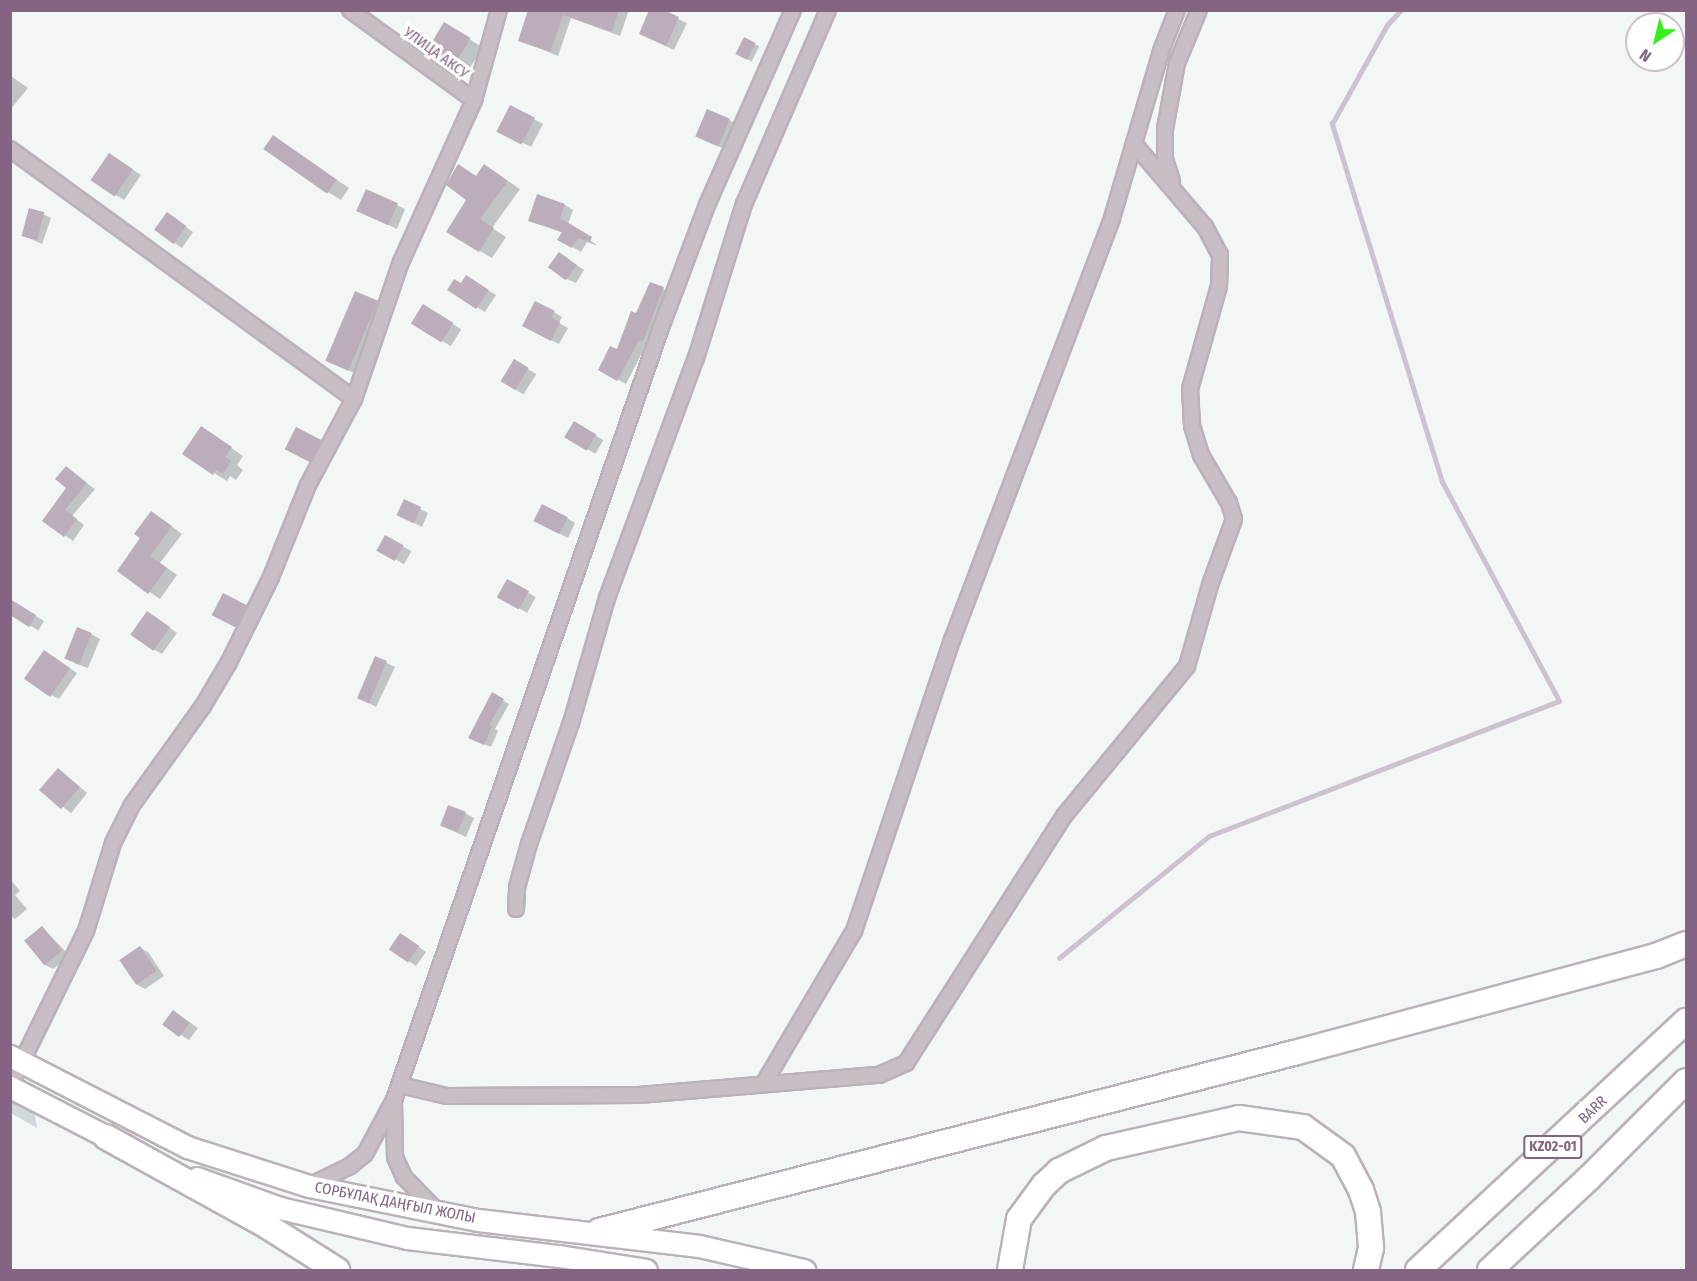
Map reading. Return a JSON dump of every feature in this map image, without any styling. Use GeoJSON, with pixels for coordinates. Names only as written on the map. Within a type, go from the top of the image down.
{"type":"FeatureCollection","features":[{"type":"Feature","properties":{"kind":"highway"},"geometry":{"type":"LineString","coordinates":[[599,1231],[1306,1050],[1656,956],[1686,944]]}},
{"type":"Feature","properties":{"kind":"highway","name":"BARR"},"geometry":{"type":"LineString","coordinates":[[1418,1270],[1686,1021]]}},
{"type":"Feature","properties":{"kind":"highway","name":"KZ02-01"},"geometry":{"type":"LineString","coordinates":[[1490,1270],[1589,1179],[1686,1081]]}},
{"type":"Feature","properties":{"kind":"highway"},"geometry":{"type":"LineString","coordinates":[[1010,1270],[1019,1219],[1044,1185],[1059,1171],[1106,1148],[1239,1118],[1303,1127],[1343,1156],[1361,1190],[1368,1212],[1371,1248],[1366,1270]]}},
{"type":"Feature","properties":{"kind":"highway"},"geometry":{"type":"LineString","coordinates":[[105,1137],[267,1226],[337,1270]]}},
{"type":"Feature","properties":{"kind":"main road","name":"СОРБҰЛАҚ ДАҢҒЫЛ ЖОЛЫ"},"geometry":{"type":"LineString","coordinates":[[15,1059],[187,1147],[309,1186],[440,1213],[599,1231],[744,1255],[804,1270]]}},
{"type":"Feature","properties":{"kind":"main road","name":"СОРБҰЛАҚ ДАҢҒЫЛ ЖОЛЫ"},"geometry":{"type":"LineString","coordinates":[[10,1086],[105,1137],[207,1182],[280,1208],[407,1238],[559,1256],[646,1270]]}},
{"type":"Feature","properties":{"kind":"main road"},"geometry":{"type":"LineString","coordinates":[[559,1256],[569,1251],[575,1240],[564,1228]]}},
{"type":"Feature","properties":{"kind":"street","name":"УЛИЦА АКСУ"},"geometry":{"type":"LineString","coordinates":[[350,10],[474,100]]}},
{"type":"Feature","properties":{"kind":"street"},"geometry":{"type":"LineString","coordinates":[[10,1086],[15,1059],[86,931],[123,824],[229,662],[271,577],[308,485],[354,399],[400,262],[474,100],[499,10]]}},
{"type":"Feature","properties":{"kind":"street"},"geometry":{"type":"LineString","coordinates":[[309,1186],[350,1166],[364,1154],[394,1100],[416,1027],[472,876],[660,330],[707,205],[793,10]]}},
{"type":"Feature","properties":{"kind":"street"},"geometry":{"type":"LineString","coordinates":[[516,909],[526,855],[571,723],[607,598],[696,358],[744,204],[828,10]]}},
{"type":"Feature","properties":{"kind":"street"},"geometry":{"type":"LineString","coordinates":[[764,1083],[854,931],[952,640],[1112,218],[1177,10]]}},
{"type":"Feature","properties":{"kind":"street"},"geometry":{"type":"LineString","coordinates":[[1173,186],[1165,159],[1165,129],[1177,63],[1199,10]]}},
{"type":"Feature","properties":{"kind":"street"},"geometry":{"type":"LineString","coordinates":[[400,1085],[447,1096],[639,1095],[879,1075],[906,1063],[1064,816],[1187,666],[1211,582],[1234,519],[1229,503],[1201,455],[1191,426],[1190,389],[1219,286],[1220,255],[1205,227],[1173,186],[1134,144]]}},
{"type":"Feature","properties":{"kind":"street"},"geometry":{"type":"LineString","coordinates":[[10,149],[354,399]]}},
{"type":"Feature","properties":{"kind":"street"},"geometry":{"type":"LineString","coordinates":[[394,1100],[395,1157],[404,1177],[440,1213]]}},
{"type":"Feature","properties":{"kind":"shaded area"},"geometry":{"type":"Polygon","coordinates":[[[11,1097],[35,1115],[37,1128],[11,1113],[11,1097]]]}},
{"type":"Feature","properties":{"kind":"building"},"geometry":{"type":"Polygon","coordinates":[[[528,10],[619,10],[612,32],[563,15],[550,52],[518,41],[528,10]]]}},
{"type":"Feature","properties":{"kind":"building"},"geometry":{"type":"Polygon","coordinates":[[[649,10],[664,10],[679,17],[666,46],[639,34],[649,10]]]}},
{"type":"Feature","properties":{"kind":"building"},"geometry":{"type":"Polygon","coordinates":[[[444,22],[471,38],[452,69],[425,53],[444,22]]]}},
{"type":"Feature","properties":{"kind":"building"},"geometry":{"type":"Polygon","coordinates":[[[744,37],[756,43],[747,60],[735,54],[744,37]]]}},
{"type":"Feature","properties":{"kind":"building"},"geometry":{"type":"Polygon","coordinates":[[[510,105],[535,118],[521,144],[496,132],[510,105]]]}},
{"type":"Feature","properties":{"kind":"building"},"geometry":{"type":"Polygon","coordinates":[[[707,109],[730,119],[718,146],[695,137],[707,109]]]}},
{"type":"Feature","properties":{"kind":"building"},"geometry":{"type":"Polygon","coordinates":[[[273,135],[337,180],[327,194],[263,149],[273,135]]]}},
{"type":"Feature","properties":{"kind":"building"},"geometry":{"type":"Polygon","coordinates":[[[109,153],[133,169],[115,197],[91,180],[109,153]]]}},
{"type":"Feature","properties":{"kind":"building"},"geometry":{"type":"Polygon","coordinates":[[[458,164],[476,176],[484,164],[508,181],[480,219],[494,228],[479,252],[446,232],[466,200],[446,185],[458,164]]]}},
{"type":"Feature","properties":{"kind":"building"},"geometry":{"type":"Polygon","coordinates":[[[366,189],[398,203],[388,225],[356,211],[366,189]]]}},
{"type":"Feature","properties":{"kind":"building"},"geometry":{"type":"Polygon","coordinates":[[[537,194],[565,204],[560,218],[592,237],[590,242],[578,238],[572,248],[557,240],[562,232],[528,221],[537,194]]]}},
{"type":"Feature","properties":{"kind":"building"},"geometry":{"type":"Polygon","coordinates":[[[29,208],[44,212],[37,240],[21,236],[29,208]]]}},
{"type":"Feature","properties":{"kind":"building"},"geometry":{"type":"Polygon","coordinates":[[[167,212],[186,226],[173,244],[154,230],[167,212]]]}},
{"type":"Feature","properties":{"kind":"building"},"geometry":{"type":"Polygon","coordinates":[[[559,252],[577,265],[566,280],[548,267],[559,252]]]}},
{"type":"Feature","properties":{"kind":"building"},"geometry":{"type":"Polygon","coordinates":[[[466,275],[489,290],[476,309],[447,290],[454,279],[461,283],[466,275]]]}},
{"type":"Feature","properties":{"kind":"building"},"geometry":{"type":"Polygon","coordinates":[[[650,282],[664,287],[643,341],[639,340],[617,381],[598,370],[610,346],[617,349],[631,311],[636,313],[650,282]]]}},
{"type":"Feature","properties":{"kind":"building"},"geometry":{"type":"Polygon","coordinates":[[[355,291],[378,301],[348,371],[325,361],[355,291]]]}},
{"type":"Feature","properties":{"kind":"building"},"geometry":{"type":"Polygon","coordinates":[[[535,301],[555,311],[551,317],[560,322],[551,341],[522,326],[535,301]]]}},
{"type":"Feature","properties":{"kind":"building"},"geometry":{"type":"Polygon","coordinates":[[[423,304],[454,323],[441,343],[411,324],[423,304]]]}},
{"type":"Feature","properties":{"kind":"building"},"geometry":{"type":"Polygon","coordinates":[[[514,359],[529,368],[515,390],[501,381],[514,359]]]}},
{"type":"Feature","properties":{"kind":"building"},"geometry":{"type":"Polygon","coordinates":[[[574,421],[596,434],[587,451],[564,437],[574,421]]]}},
{"type":"Feature","properties":{"kind":"building"},"geometry":{"type":"Polygon","coordinates":[[[201,426],[232,447],[225,457],[231,461],[223,474],[216,470],[213,475],[182,454],[201,426]]]}},
{"type":"Feature","properties":{"kind":"building"},"geometry":{"type":"Polygon","coordinates":[[[296,427],[322,440],[310,462],[285,449],[296,427]]]}},
{"type":"Feature","properties":{"kind":"building"},"geometry":{"type":"Polygon","coordinates":[[[66,466],[87,483],[65,510],[77,519],[64,537],[42,521],[66,488],[55,479],[66,466]]]}},
{"type":"Feature","properties":{"kind":"building"},"geometry":{"type":"Polygon","coordinates":[[[404,499],[421,507],[414,523],[396,515],[404,499]]]}},
{"type":"Feature","properties":{"kind":"building"},"geometry":{"type":"Polygon","coordinates":[[[542,504],[568,517],[559,534],[533,521],[542,504]]]}},
{"type":"Feature","properties":{"kind":"building"},"geometry":{"type":"Polygon","coordinates":[[[151,511],[172,526],[150,556],[167,568],[148,594],[117,571],[140,538],[134,534],[151,511]]]}},
{"type":"Feature","properties":{"kind":"building"},"geometry":{"type":"Polygon","coordinates":[[[385,535],[403,545],[395,561],[376,551],[385,535]]]}},
{"type":"Feature","properties":{"kind":"building"},"geometry":{"type":"Polygon","coordinates":[[[507,579],[529,591],[519,609],[497,597],[507,579]]]}},
{"type":"Feature","properties":{"kind":"building"},"geometry":{"type":"Polygon","coordinates":[[[223,593],[247,605],[236,628],[212,615],[223,593]]]}},
{"type":"Feature","properties":{"kind":"building"},"geometry":{"type":"Polygon","coordinates":[[[10,599],[36,615],[29,627],[10,615],[10,599]]]}},
{"type":"Feature","properties":{"kind":"building"},"geometry":{"type":"Polygon","coordinates":[[[147,611],[170,627],[153,651],[130,635],[147,611]]]}},
{"type":"Feature","properties":{"kind":"building"},"geometry":{"type":"Polygon","coordinates":[[[77,627],[92,633],[79,665],[64,659],[77,627]]]}},
{"type":"Feature","properties":{"kind":"building"},"geometry":{"type":"Polygon","coordinates":[[[44,650],[70,668],[50,697],[24,679],[44,650]]]}},
{"type":"Feature","properties":{"kind":"building"},"geometry":{"type":"Polygon","coordinates":[[[375,656],[387,661],[369,703],[357,698],[375,656]]]}},
{"type":"Feature","properties":{"kind":"building"},"geometry":{"type":"Polygon","coordinates":[[[492,692],[504,699],[489,725],[492,726],[484,745],[468,738],[492,692]]]}},
{"type":"Feature","properties":{"kind":"building"},"geometry":{"type":"Polygon","coordinates":[[[58,768],[80,787],[61,809],[39,790],[58,768]]]}},
{"type":"Feature","properties":{"kind":"building"},"geometry":{"type":"Polygon","coordinates":[[[448,805],[466,812],[458,832],[440,826],[448,805]]]}},
{"type":"Feature","properties":{"kind":"building"},"geometry":{"type":"Polygon","coordinates":[[[42,926],[62,951],[44,965],[24,940],[42,926]]]}},
{"type":"Feature","properties":{"kind":"building"},"geometry":{"type":"Polygon","coordinates":[[[400,933],[419,946],[408,962],[389,950],[400,933]]]}},
{"type":"Feature","properties":{"kind":"building"},"geometry":{"type":"Polygon","coordinates":[[[140,946],[157,971],[136,985],[119,960],[140,946]]]}},
{"type":"Feature","properties":{"kind":"building"},"geometry":{"type":"Polygon","coordinates":[[[173,1010],[190,1023],[179,1037],[162,1024],[173,1010]]]}},
{"type":"Feature","properties":{"kind":"waterway"},"geometry":{"type":"LineString","coordinates":[[1059,958],[1209,836],[1559,701],[1442,482],[1332,124],[1387,25],[1401,10]]}}]}
